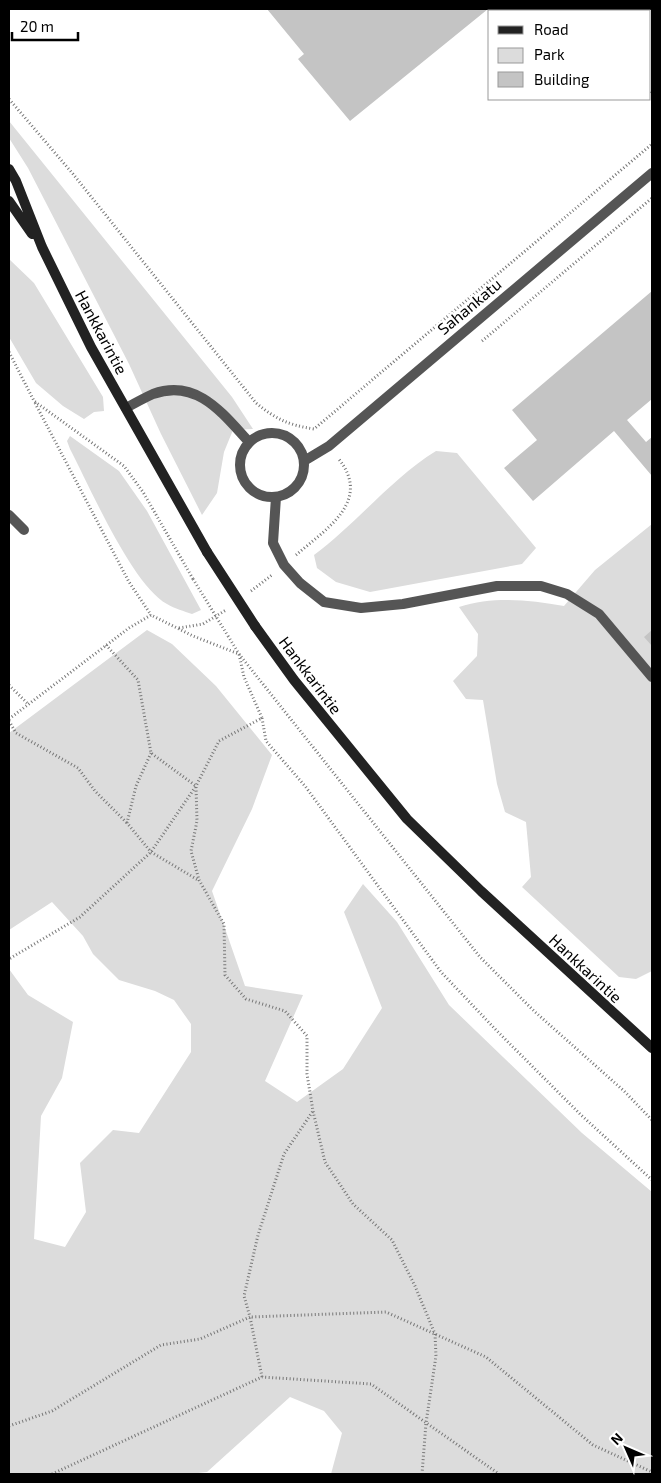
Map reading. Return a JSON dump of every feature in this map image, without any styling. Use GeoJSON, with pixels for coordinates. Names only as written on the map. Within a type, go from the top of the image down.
{"type":"FeatureCollection","features":[{"type":"Feature","properties":{"kind":"main road","name":"Hankkarintie"},"geometry":{"type":"LineString","coordinates":[[9,169],[16,181],[42,247],[91,347],[207,552],[255,626],[306,695],[407,819],[481,891],[652,1048]]}},
{"type":"Feature","properties":{"kind":"main road","name":"Hankkarintie"},"geometry":{"type":"LineString","coordinates":[[9,201],[42,247]]}},
{"type":"Feature","properties":{"kind":"street","name":"Sahankatu"},"geometry":{"type":"LineString","coordinates":[[304,461],[328,446],[652,173]]}},
{"type":"Feature","properties":{"kind":"street"},"geometry":{"type":"LineString","coordinates":[[126,408],[155,394],[185,390],[213,403],[250,442]]}},
{"type":"Feature","properties":{"kind":"street"},"geometry":{"type":"LineString","coordinates":[[278,434],[295,443],[304,461],[304,471],[297,484],[286,494],[276,497],[256,494],[243,480],[240,460],[250,442],[263,435],[278,434]]}},
{"type":"Feature","properties":{"kind":"street"},"geometry":{"type":"LineString","coordinates":[[276,497],[273,543],[284,565],[300,584],[324,602],[361,608],[403,604],[497,586],[541,586],[567,594],[599,614],[652,676]]}},
{"type":"Feature","properties":{"kind":"street"},"geometry":{"type":"LineString","coordinates":[[9,515],[24,530]]}},
{"type":"Feature","properties":{"kind":"path"},"geometry":{"type":"LineString","coordinates":[[9,99],[72,174],[256,403],[273,416],[294,426],[314,429],[652,144]]}},
{"type":"Feature","properties":{"kind":"path"},"geometry":{"type":"LineString","coordinates":[[478,344],[652,198]]}},
{"type":"Feature","properties":{"kind":"path"},"geometry":{"type":"LineString","coordinates":[[9,352],[129,582],[152,615],[193,636],[239,654]]}},
{"type":"Feature","properties":{"kind":"path"},"geometry":{"type":"LineString","coordinates":[[34,401],[124,466],[143,492],[239,654],[480,956],[534,1011],[624,1091],[652,1120]]}},
{"type":"Feature","properties":{"kind":"path"},"geometry":{"type":"LineString","coordinates":[[340,460],[347,454]]}},
{"type":"Feature","properties":{"kind":"path"},"geometry":{"type":"LineString","coordinates":[[152,615],[106,645],[9,720],[16,733],[78,768],[95,791],[128,824],[151,852],[199,880]]}},
{"type":"Feature","properties":{"kind":"path"},"geometry":{"type":"LineString","coordinates":[[106,645],[138,680],[151,753],[136,786],[128,824]]}},
{"type":"Feature","properties":{"kind":"path"},"geometry":{"type":"LineString","coordinates":[[239,654],[244,677],[262,718],[266,741],[305,786],[441,972],[581,1115],[652,1180]]}},
{"type":"Feature","properties":{"kind":"path"},"geometry":{"type":"LineString","coordinates":[[9,685],[28,704]]}},
{"type":"Feature","properties":{"kind":"path"},"geometry":{"type":"LineString","coordinates":[[9,959],[80,917],[151,852],[196,786],[219,741],[262,718]]}},
{"type":"Feature","properties":{"kind":"path"},"geometry":{"type":"LineString","coordinates":[[151,753],[196,786]]}},
{"type":"Feature","properties":{"kind":"path"},"geometry":{"type":"LineString","coordinates":[[196,786],[197,821],[191,851],[199,880],[224,924],[225,975],[246,999],[285,1011],[307,1036],[307,1074],[313,1111],[326,1162],[353,1204],[392,1240],[415,1286],[435,1334],[436,1356],[426,1423],[422,1474]]}},
{"type":"Feature","properties":{"kind":"path"},"geometry":{"type":"LineString","coordinates":[[262,1377],[244,1296],[258,1235],[284,1154],[313,1111]]}},
{"type":"Feature","properties":{"kind":"path"},"geometry":{"type":"LineString","coordinates":[[9,1426],[52,1411],[161,1345],[200,1339],[250,1317],[386,1312],[486,1357],[593,1446],[652,1472]]}},
{"type":"Feature","properties":{"kind":"path"},"geometry":{"type":"LineString","coordinates":[[52,1474],[262,1377],[371,1384],[499,1474]]}},
{"type":"Feature","properties":{"kind":"green space"},"geometry":{"type":"Polygon","coordinates":[[[9,121],[232,397],[253,429],[233,430],[224,452],[217,493],[202,515],[161,434],[129,364],[28,168],[9,138],[9,121]]]}},
{"type":"Feature","properties":{"kind":"green space"},"geometry":{"type":"Polygon","coordinates":[[[9,259],[34,283],[103,397],[104,411],[94,412],[84,419],[63,406],[36,383],[9,337],[9,259]]]}},
{"type":"Feature","properties":{"kind":"green space"},"geometry":{"type":"Polygon","coordinates":[[[70,436],[119,471],[147,511],[201,610],[192,614],[170,606],[154,593],[140,577],[126,557],[100,510],[70,449],[67,441],[70,436]]]}},
{"type":"Feature","properties":{"kind":"green space"},"geometry":{"type":"Polygon","coordinates":[[[436,451],[457,453],[536,548],[522,564],[370,592],[336,582],[317,568],[314,555],[404,474],[436,451]]]}},
{"type":"Feature","properties":{"kind":"green space"},"geometry":{"type":"Polygon","coordinates":[[[652,524],[652,971],[636,979],[619,977],[522,887],[531,877],[526,822],[505,812],[497,784],[483,700],[466,699],[453,681],[477,656],[478,634],[459,607],[498,600],[538,602],[564,606],[595,570],[652,524]]]}},
{"type":"Feature","properties":{"kind":"green space"},"geometry":{"type":"Polygon","coordinates":[[[147,630],[172,644],[216,686],[272,755],[252,809],[212,891],[245,986],[303,995],[265,1081],[297,1102],[343,1069],[382,1008],[344,912],[363,884],[397,922],[449,1005],[582,1133],[652,1192],[652,1474],[331,1474],[342,1433],[324,1411],[290,1397],[207,1472],[189,1474],[9,1474],[9,969],[28,995],[73,1022],[62,1078],[41,1116],[34,1239],[65,1247],[86,1212],[80,1163],[113,1130],[139,1133],[191,1052],[191,1024],[174,1000],[155,991],[119,980],[93,954],[83,936],[52,902],[9,930],[9,733],[147,630]]]}},
{"type":"Feature","properties":{"kind":"building"},"geometry":{"type":"Polygon","coordinates":[[[267,9],[488,9],[350,121],[298,59],[304,54],[267,9]]]}},
{"type":"Feature","properties":{"kind":"building"},"geometry":{"type":"Polygon","coordinates":[[[652,291],[652,399],[627,420],[646,442],[652,437],[652,476],[614,431],[533,501],[504,468],[537,440],[512,410],[652,291]]]}},
{"type":"Feature","properties":{"kind":"building"},"geometry":{"type":"Polygon","coordinates":[[[652,630],[652,646],[644,637],[652,630]]]}}]}
